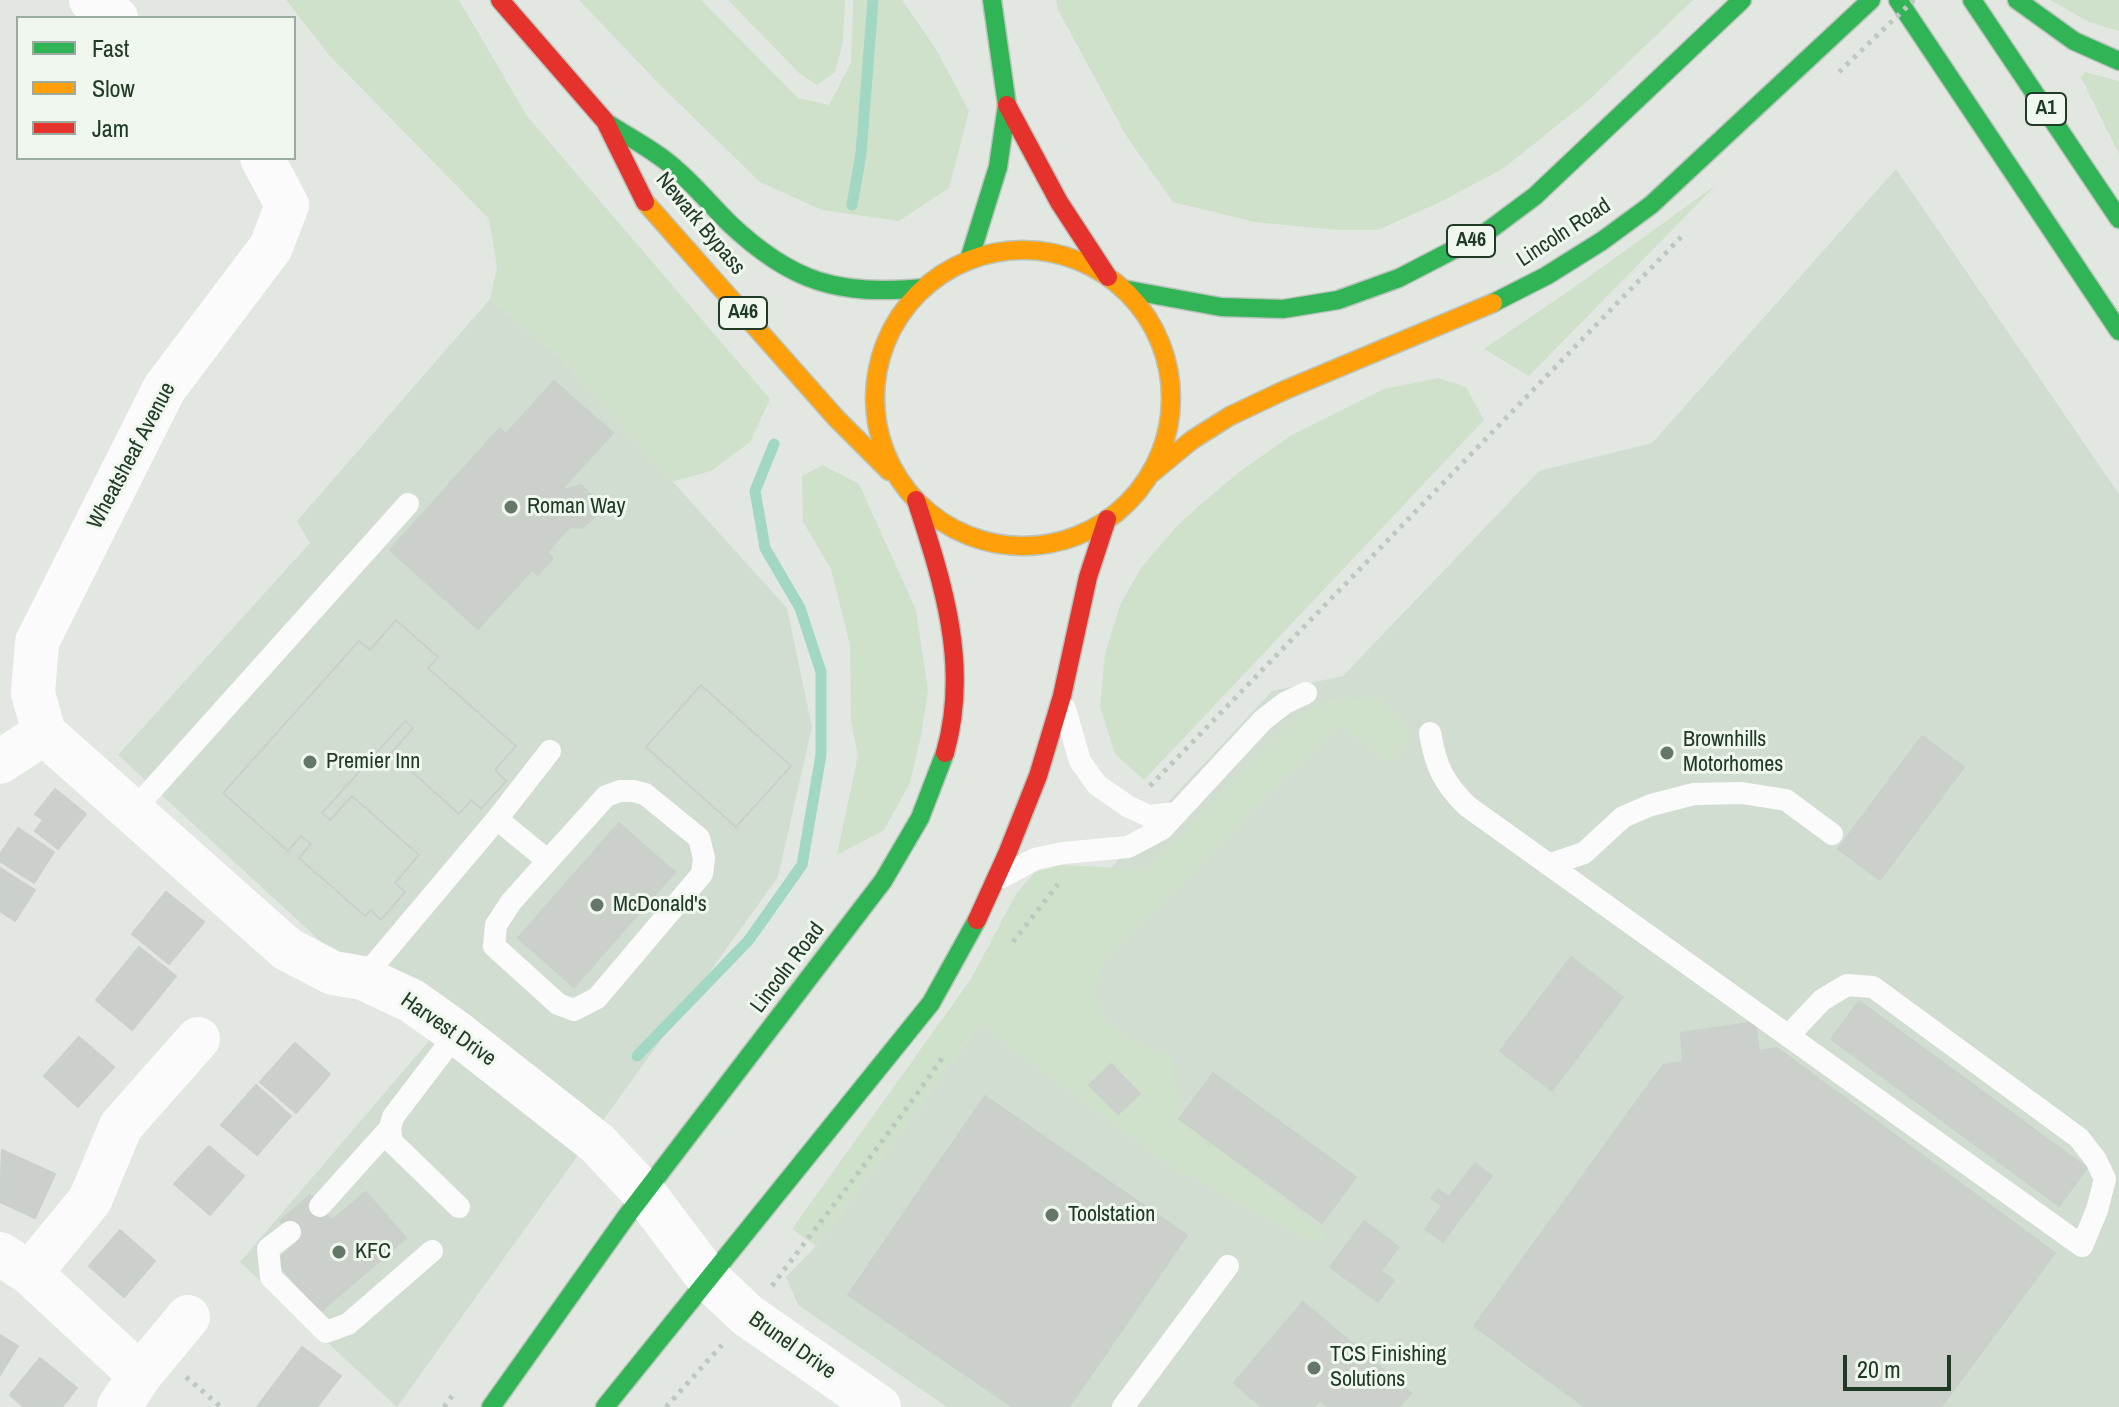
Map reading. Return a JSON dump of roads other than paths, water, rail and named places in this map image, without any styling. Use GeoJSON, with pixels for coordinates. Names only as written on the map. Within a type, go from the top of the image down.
{"type":"FeatureCollection","features":[{"type":"Feature","properties":{"kind":"main road","name":"Newark Bypass"},"geometry":{"type":"LineString","coordinates":[[500,0],[605,121],[676,169],[731,225],[774,262],[815,281],[840,288],[880,292],[924,288]]}},
{"type":"Feature","properties":{"kind":"main road"},"geometry":{"type":"LineString","coordinates":[[969,260],[998,167],[1007,105],[992,0]]}},
{"type":"Feature","properties":{"kind":"main road","name":"Lincoln Road"},"geometry":{"type":"LineString","coordinates":[[1116,283],[1221,307],[1283,309],[1338,300],[1399,278],[1484,234],[1535,196],[1742,0]]}},
{"type":"Feature","properties":{"kind":"main road","name":"Lincoln Road"},"geometry":{"type":"LineString","coordinates":[[1149,476],[1192,440],[1230,416],[1486,307],[1546,276],[1602,241],[1651,205],[1871,0]]}},
{"type":"Feature","properties":{"kind":"main road"},"geometry":{"type":"LineString","coordinates":[[1898,0],[2119,331]]}},
{"type":"Feature","properties":{"kind":"main road","name":"A1"},"geometry":{"type":"LineString","coordinates":[[1972,0],[2119,219]]}},
{"type":"Feature","properties":{"kind":"main road"},"geometry":{"type":"LineString","coordinates":[[2017,0],[2074,41],[2119,61]]}},
{"type":"Feature","properties":{"kind":"main road"},"geometry":{"type":"LineString","coordinates":[[1007,105],[1059,202],[1116,283],[1135,301],[1154,329],[1166,360],[1171,403],[1168,429],[1149,476]]}},
{"type":"Feature","properties":{"kind":"main road","name":"Newark Bypass"},"geometry":{"type":"LineString","coordinates":[[605,121],[642,199],[836,418],[930,513],[962,533],[989,541],[1018,546],[1046,544],[1074,537],[1107,519],[1137,492],[1149,476]]}},
{"type":"Feature","properties":{"kind":"main road"},"geometry":{"type":"LineString","coordinates":[[910,493],[889,461],[879,433],[875,413],[876,383],[888,335],[924,288],[946,271],[969,260],[1005,251],[1041,251],[1076,260],[1116,283]]}},
{"type":"Feature","properties":{"kind":"main road","name":"Lincoln Road"},"geometry":{"type":"LineString","coordinates":[[491,1407],[644,1193],[871,898],[912,837],[935,789],[954,713],[956,661],[953,628],[910,493]]}},
{"type":"Feature","properties":{"kind":"main road"},"geometry":{"type":"LineString","coordinates":[[605,1407],[931,1003],[968,941],[997,880],[1039,772],[1062,696],[1089,575],[1107,519]]}},
{"type":"Feature","properties":{"kind":"street"},"geometry":{"type":"LineString","coordinates":[[91,0],[113,16]]}},
{"type":"Feature","properties":{"kind":"street","name":"Wheatsheaf Avenue"},"geometry":{"type":"LineString","coordinates":[[44,733],[33,693],[37,642],[164,389],[271,247],[287,205],[263,160]]}},
{"type":"Feature","properties":{"kind":"street"},"geometry":{"type":"LineString","coordinates":[[0,762],[44,733]]}},
{"type":"Feature","properties":{"kind":"street","name":"Harvest Drive"},"geometry":{"type":"LineString","coordinates":[[44,733],[287,949],[333,973],[363,978],[412,1001],[597,1143],[644,1193],[709,1279]]}},
{"type":"Feature","properties":{"kind":"street"},"geometry":{"type":"LineString","coordinates":[[188,1317],[130,1391],[15,1264],[90,1200],[121,1126],[198,1039]]}},
{"type":"Feature","properties":{"kind":"street","name":"Brunel Drive"},"geometry":{"type":"LineString","coordinates":[[709,1279],[747,1315],[879,1407]]}},
{"type":"Feature","properties":{"kind":"lane"},"geometry":{"type":"LineString","coordinates":[[131,813],[408,504]]}},
{"type":"Feature","properties":{"kind":"lane"},"geometry":{"type":"LineString","coordinates":[[997,880],[1035,859],[1128,847],[1162,829],[1263,720],[1285,703],[1306,693]]}},
{"type":"Feature","properties":{"kind":"lane"},"geometry":{"type":"LineString","coordinates":[[1062,696],[1080,761],[1097,785],[1129,807],[1149,816],[1176,813]]}},
{"type":"Feature","properties":{"kind":"lane"},"geometry":{"type":"LineString","coordinates":[[1430,733],[1434,758],[1445,785],[1467,806],[2082,1246],[2097,1210],[2105,1179],[2096,1160],[2079,1138],[1873,987],[1847,985],[1822,1000],[1789,1035]]}},
{"type":"Feature","properties":{"kind":"lane"},"geometry":{"type":"LineString","coordinates":[[363,978],[550,751]]}},
{"type":"Feature","properties":{"kind":"lane"},"geometry":{"type":"LineString","coordinates":[[633,791],[645,794],[699,838],[704,858],[702,874],[656,931],[597,998],[574,1010],[558,1004],[494,946],[496,925],[547,860],[606,796],[633,791]]}},
{"type":"Feature","properties":{"kind":"lane"},"geometry":{"type":"LineString","coordinates":[[1551,864],[1584,853],[1623,817],[1651,805],[1694,794],[1742,793],[1786,800],[1832,834]]}},
{"type":"Feature","properties":{"kind":"lane"},"geometry":{"type":"LineString","coordinates":[[497,819],[547,860]]}},
{"type":"Feature","properties":{"kind":"lane"},"geometry":{"type":"LineString","coordinates":[[457,1033],[393,1117],[390,1128],[392,1142],[459,1207]]}},
{"type":"Feature","properties":{"kind":"lane"},"geometry":{"type":"LineString","coordinates":[[320,1206],[390,1128]]}},
{"type":"Feature","properties":{"kind":"lane"},"geometry":{"type":"LineString","coordinates":[[290,1232],[268,1249],[271,1277],[326,1332],[348,1324],[432,1251]]}},
{"type":"Feature","properties":{"kind":"lane"},"geometry":{"type":"LineString","coordinates":[[1123,1407],[1228,1266]]}},
{"type":"Feature","properties":{"kind":"waterway"},"geometry":{"type":"LineString","coordinates":[[852,205],[861,154],[873,0]]}},
{"type":"Feature","properties":{"kind":"waterway"},"geometry":{"type":"LineString","coordinates":[[637,1056],[748,941],[802,865],[821,755],[821,672],[800,608],[765,548],[755,491],[774,444]]}},
{"type":"Feature","properties":{"kind":"place","name":"Roman Way"},"geometry":{"type":"Point","coordinates":[511,507]}},
{"type":"Feature","properties":{"kind":"place","name":"Brownhills Motorhomes"},"geometry":{"type":"Point","coordinates":[1667,753]}},
{"type":"Feature","properties":{"kind":"place","name":"Premier Inn"},"geometry":{"type":"Point","coordinates":[310,762]}},
{"type":"Feature","properties":{"kind":"place","name":"McDonald's"},"geometry":{"type":"Point","coordinates":[597,905]}},
{"type":"Feature","properties":{"kind":"place","name":"Toolstation"},"geometry":{"type":"Point","coordinates":[1052,1215]}},
{"type":"Feature","properties":{"kind":"place","name":"KFC"},"geometry":{"type":"Point","coordinates":[339,1252]}},
{"type":"Feature","properties":{"kind":"place","name":"TCS Finishing Solutions"},"geometry":{"type":"Point","coordinates":[1314,1368]}}]}
